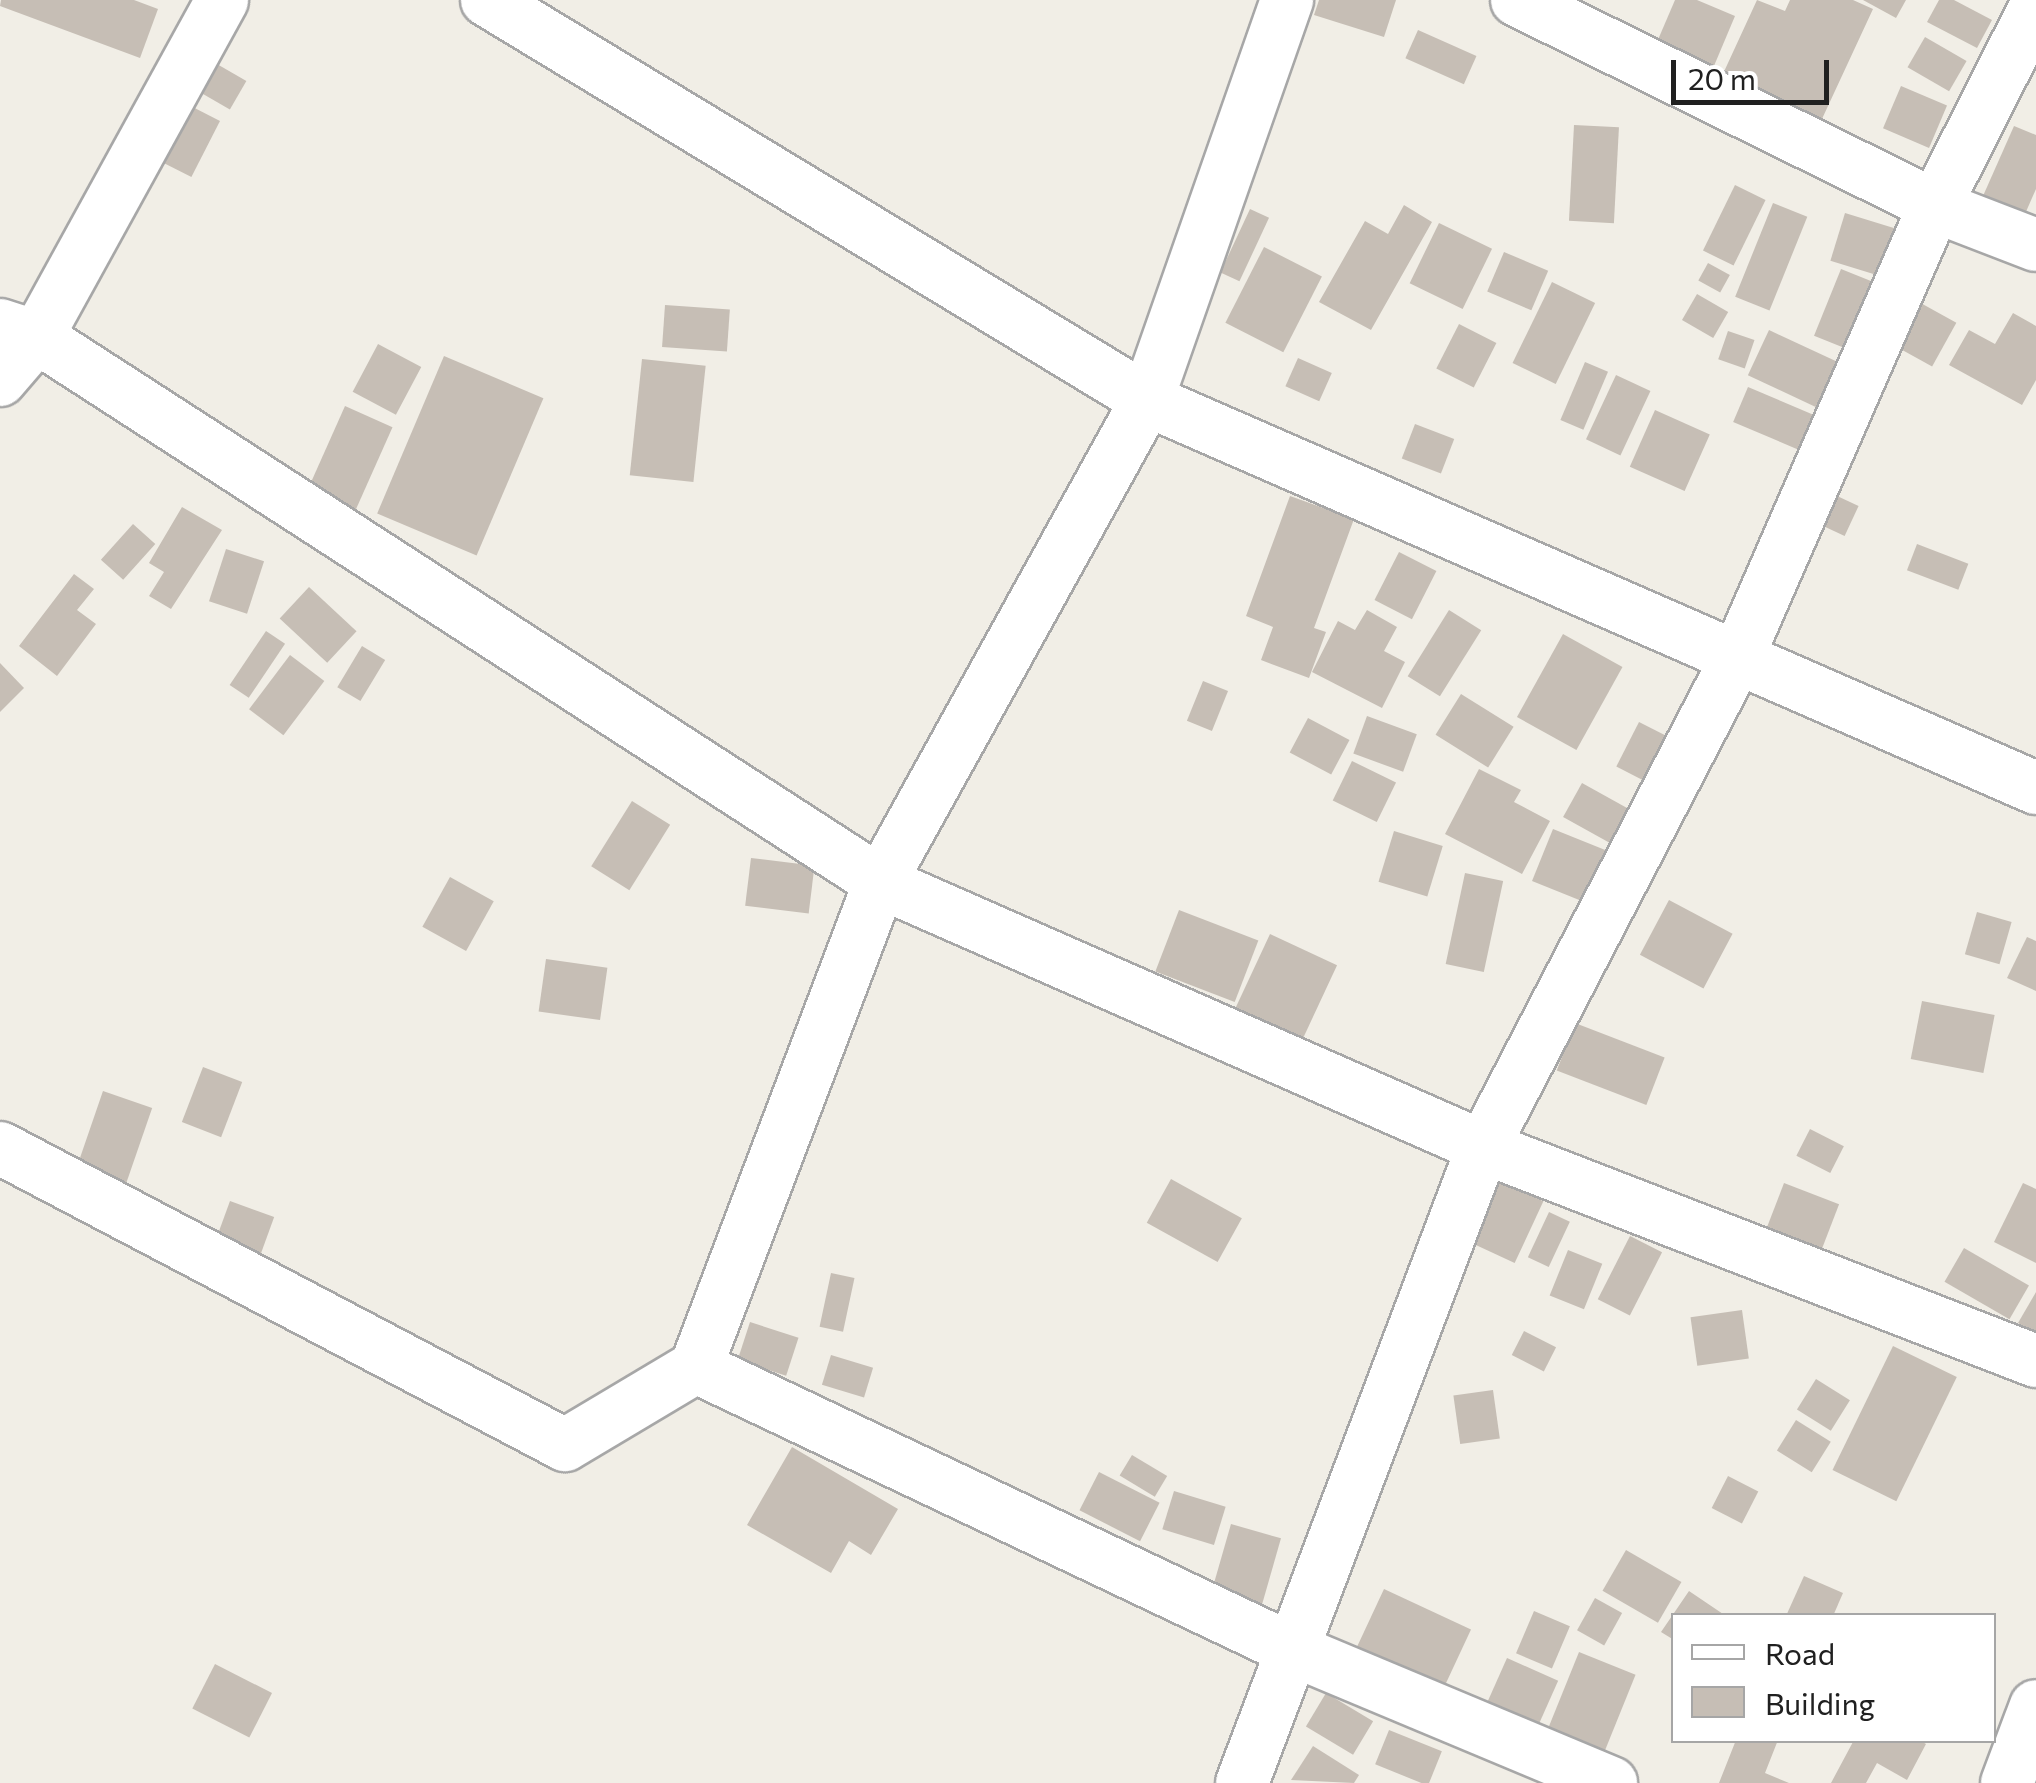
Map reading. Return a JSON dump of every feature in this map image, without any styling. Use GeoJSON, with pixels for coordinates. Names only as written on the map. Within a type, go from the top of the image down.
{"type":"FeatureCollection","features":[{"type":"Feature","properties":{"kind":"street"},"geometry":{"type":"LineString","coordinates":[[0,380],[19,331],[222,0]]}},
{"type":"Feature","properties":{"kind":"street"},"geometry":{"type":"LineString","coordinates":[[487,0],[1147,400],[2036,788]]}},
{"type":"Feature","properties":{"kind":"street"},"geometry":{"type":"LineString","coordinates":[[0,1148],[565,1444],[696,1367],[880,882],[1147,400],[1287,0]]}},
{"type":"Feature","properties":{"kind":"street"},"geometry":{"type":"LineString","coordinates":[[1517,0],[1936,206],[2036,246]]}},
{"type":"Feature","properties":{"kind":"street"},"geometry":{"type":"LineString","coordinates":[[1242,1783],[1483,1147],[1738,656],[1936,206],[2036,6]]}},
{"type":"Feature","properties":{"kind":"street"},"geometry":{"type":"LineString","coordinates":[[19,331],[880,882],[1483,1147],[2036,1361]]}},
{"type":"Feature","properties":{"kind":"street"},"geometry":{"type":"LineString","coordinates":[[696,1367],[1291,1649],[1611,1783]]}},
{"type":"Feature","properties":{"kind":"street"},"geometry":{"type":"LineString","coordinates":[[2007,1783],[2036,1706]]}},
{"type":"Feature","properties":{"kind":"building"},"geometry":{"type":"Polygon","coordinates":[[[1,0],[134,0],[158,9],[140,58],[0,6],[1,0]]]}},
{"type":"Feature","properties":{"kind":"building"},"geometry":{"type":"Polygon","coordinates":[[[1319,0],[1396,0],[1384,37],[1314,15],[1319,0]]]}},
{"type":"Feature","properties":{"kind":"building"},"geometry":{"type":"Polygon","coordinates":[[[1675,0],[1697,0],[1735,16],[1711,73],[1654,49],[1675,0]]]}},
{"type":"Feature","properties":{"kind":"building"},"geometry":{"type":"Polygon","coordinates":[[[1757,0],[1785,11],[1790,0],[1853,0],[1873,9],[1815,134],[1716,89],[1757,0]]]}},
{"type":"Feature","properties":{"kind":"building"},"geometry":{"type":"Polygon","coordinates":[[[1863,0],[1906,0],[1896,18],[1863,0]]]}},
{"type":"Feature","properties":{"kind":"building"},"geometry":{"type":"Polygon","coordinates":[[[1939,0],[1954,0],[1992,20],[1977,48],[1927,22],[1939,0]]]}},
{"type":"Feature","properties":{"kind":"building"},"geometry":{"type":"Polygon","coordinates":[[[1418,30],[1476,56],[1464,84],[1405,58],[1418,30]]]}},
{"type":"Feature","properties":{"kind":"building"},"geometry":{"type":"Polygon","coordinates":[[[1925,37],[1967,61],[1949,91],[1908,67],[1925,37]]]}},
{"type":"Feature","properties":{"kind":"building"},"geometry":{"type":"Polygon","coordinates":[[[210,60],[246,81],[230,110],[194,89],[210,60]]]}},
{"type":"Feature","properties":{"kind":"building"},"geometry":{"type":"Polygon","coordinates":[[[1901,86],[1947,106],[1929,148],[1883,128],[1901,86]]]}},
{"type":"Feature","properties":{"kind":"building"},"geometry":{"type":"Polygon","coordinates":[[[179,100],[220,121],[191,177],[150,156],[179,100]]]}},
{"type":"Feature","properties":{"kind":"building"},"geometry":{"type":"Polygon","coordinates":[[[1574,125],[1619,127],[1614,223],[1569,221],[1574,125]]]}},
{"type":"Feature","properties":{"kind":"building"},"geometry":{"type":"Polygon","coordinates":[[[2014,126],[2036,135],[2036,189],[2021,223],[1979,205],[2014,126]]]}},
{"type":"Feature","properties":{"kind":"building"},"geometry":{"type":"Polygon","coordinates":[[[1735,185],[1766,200],[1734,266],[1703,251],[1735,185]]]}},
{"type":"Feature","properties":{"kind":"building"},"geometry":{"type":"Polygon","coordinates":[[[1773,203],[1807,217],[1769,311],[1735,297],[1773,203]]]}},
{"type":"Feature","properties":{"kind":"building"},"geometry":{"type":"Polygon","coordinates":[[[1404,205],[1432,222],[1371,330],[1319,302],[1365,221],[1388,234],[1404,205]]]}},
{"type":"Feature","properties":{"kind":"building"},"geometry":{"type":"Polygon","coordinates":[[[1250,209],[1269,218],[1239,281],[1220,272],[1250,209]]]}},
{"type":"Feature","properties":{"kind":"building"},"geometry":{"type":"Polygon","coordinates":[[[1845,213],[1904,231],[1890,279],[1830,261],[1845,213]]]}},
{"type":"Feature","properties":{"kind":"building"},"geometry":{"type":"Polygon","coordinates":[[[1439,223],[1492,249],[1463,309],[1410,283],[1439,223]]]}},
{"type":"Feature","properties":{"kind":"building"},"geometry":{"type":"Polygon","coordinates":[[[1264,247],[1322,277],[1283,352],[1225,323],[1264,247]]]}},
{"type":"Feature","properties":{"kind":"building"},"geometry":{"type":"Polygon","coordinates":[[[1504,252],[1548,271],[1531,310],[1487,292],[1504,252]]]}},
{"type":"Feature","properties":{"kind":"building"},"geometry":{"type":"Polygon","coordinates":[[[1708,263],[1730,275],[1720,293],[1698,280],[1708,263]]]}},
{"type":"Feature","properties":{"kind":"building"},"geometry":{"type":"Polygon","coordinates":[[[1841,269],[1881,285],[1854,352],[1814,336],[1841,269]]]}},
{"type":"Feature","properties":{"kind":"building"},"geometry":{"type":"Polygon","coordinates":[[[1552,282],[1595,303],[1556,384],[1513,363],[1552,282]]]}},
{"type":"Feature","properties":{"kind":"building"},"geometry":{"type":"Polygon","coordinates":[[[1697,294],[1728,312],[1713,338],[1682,320],[1697,294]]]}},
{"type":"Feature","properties":{"kind":"building"},"geometry":{"type":"Polygon","coordinates":[[[1917,301],[1956,323],[1932,367],[1893,345],[1917,301]]]}},
{"type":"Feature","properties":{"kind":"building"},"geometry":{"type":"Polygon","coordinates":[[[665,305],[730,310],[727,351],[662,347],[665,305]]]}},
{"type":"Feature","properties":{"kind":"building"},"geometry":{"type":"Polygon","coordinates":[[[2013,313],[2036,326],[2036,380],[2022,405],[1949,365],[1969,330],[1995,344],[2013,313]]]}},
{"type":"Feature","properties":{"kind":"building"},"geometry":{"type":"Polygon","coordinates":[[[1459,324],[1496,343],[1474,388],[1436,369],[1459,324]]]}},
{"type":"Feature","properties":{"kind":"building"},"geometry":{"type":"Polygon","coordinates":[[[1769,330],[1847,366],[1826,412],[1748,375],[1769,330]]]}},
{"type":"Feature","properties":{"kind":"building"},"geometry":{"type":"Polygon","coordinates":[[[1728,331],[1754,340],[1745,368],[1718,359],[1728,331]]]}},
{"type":"Feature","properties":{"kind":"building"},"geometry":{"type":"Polygon","coordinates":[[[378,344],[421,367],[396,415],[353,392],[378,344]]]}},
{"type":"Feature","properties":{"kind":"building"},"geometry":{"type":"Polygon","coordinates":[[[444,356],[543,398],[477,556],[377,513],[444,356]]]}},
{"type":"Feature","properties":{"kind":"building"},"geometry":{"type":"Polygon","coordinates":[[[1298,358],[1332,373],[1319,401],[1285,386],[1298,358]]]}},
{"type":"Feature","properties":{"kind":"building"},"geometry":{"type":"Polygon","coordinates":[[[642,359],[706,366],[693,482],[630,475],[642,359]]]}},
{"type":"Feature","properties":{"kind":"building"},"geometry":{"type":"Polygon","coordinates":[[[1585,362],[1608,372],[1583,430],[1560,420],[1585,362]]]}},
{"type":"Feature","properties":{"kind":"building"},"geometry":{"type":"Polygon","coordinates":[[[1616,375],[1650,391],[1620,455],[1586,439],[1616,375]]]}},
{"type":"Feature","properties":{"kind":"building"},"geometry":{"type":"Polygon","coordinates":[[[1748,387],[1820,417],[1805,452],[1733,422],[1748,387]]]}},
{"type":"Feature","properties":{"kind":"building"},"geometry":{"type":"Polygon","coordinates":[[[345,406],[393,427],[348,527],[301,506],[345,406]]]}},
{"type":"Feature","properties":{"kind":"building"},"geometry":{"type":"Polygon","coordinates":[[[1655,410],[1710,434],[1685,491],[1630,467],[1655,410]]]}},
{"type":"Feature","properties":{"kind":"building"},"geometry":{"type":"Polygon","coordinates":[[[1415,424],[1454,439],[1441,474],[1402,459],[1415,424]]]}},
{"type":"Feature","properties":{"kind":"building"},"geometry":{"type":"Polygon","coordinates":[[[1835,495],[1859,506],[1845,536],[1821,525],[1835,495]]]}},
{"type":"Feature","properties":{"kind":"building"},"geometry":{"type":"Polygon","coordinates":[[[1290,496],[1354,519],[1314,628],[1326,632],[1309,678],[1261,660],[1273,627],[1246,616],[1290,496]]]}},
{"type":"Feature","properties":{"kind":"building"},"geometry":{"type":"Polygon","coordinates":[[[182,507],[222,530],[171,609],[149,596],[164,572],[149,563],[182,507]]]}},
{"type":"Feature","properties":{"kind":"building"},"geometry":{"type":"Polygon","coordinates":[[[133,524],[155,544],[123,580],[101,560],[133,524]]]}},
{"type":"Feature","properties":{"kind":"building"},"geometry":{"type":"Polygon","coordinates":[[[1917,544],[1968,564],[1958,590],[1907,570],[1917,544]]]}},
{"type":"Feature","properties":{"kind":"building"},"geometry":{"type":"Polygon","coordinates":[[[226,549],[264,561],[247,614],[209,601],[226,549]]]}},
{"type":"Feature","properties":{"kind":"building"},"geometry":{"type":"Polygon","coordinates":[[[1399,552],[1436,571],[1412,619],[1374,600],[1399,552]]]}},
{"type":"Feature","properties":{"kind":"building"},"geometry":{"type":"Polygon","coordinates":[[[74,574],[94,589],[77,610],[96,624],[57,676],[19,646],[74,574]]]}},
{"type":"Feature","properties":{"kind":"building"},"geometry":{"type":"Polygon","coordinates":[[[309,587],[357,631],[327,663],[280,618],[309,587]]]}},
{"type":"Feature","properties":{"kind":"building"},"geometry":{"type":"Polygon","coordinates":[[[1367,610],[1397,627],[1384,651],[1405,662],[1382,708],[1312,672],[1338,621],[1355,630],[1367,610]]]}},
{"type":"Feature","properties":{"kind":"building"},"geometry":{"type":"Polygon","coordinates":[[[1449,610],[1481,630],[1440,696],[1408,676],[1449,610]]]}},
{"type":"Feature","properties":{"kind":"building"},"geometry":{"type":"Polygon","coordinates":[[[266,631],[285,644],[249,698],[230,685],[266,631]]]}},
{"type":"Feature","properties":{"kind":"building"},"geometry":{"type":"Polygon","coordinates":[[[1563,634],[1622,667],[1576,750],[1517,717],[1563,634]]]}},
{"type":"Feature","properties":{"kind":"building"},"geometry":{"type":"Polygon","coordinates":[[[362,646],[385,660],[360,701],[337,687],[362,646]]]}},
{"type":"Feature","properties":{"kind":"building"},"geometry":{"type":"Polygon","coordinates":[[[290,655],[324,681],[283,735],[249,709],[290,655]]]}},
{"type":"Feature","properties":{"kind":"building"},"geometry":{"type":"Polygon","coordinates":[[[0,663],[24,688],[0,712],[0,663]]]}},
{"type":"Feature","properties":{"kind":"building"},"geometry":{"type":"Polygon","coordinates":[[[1203,681],[1228,691],[1212,731],[1187,721],[1203,681]]]}},
{"type":"Feature","properties":{"kind":"building"},"geometry":{"type":"Polygon","coordinates":[[[1461,694],[1514,727],[1488,768],[1436,735],[1461,694]]]}},
{"type":"Feature","properties":{"kind":"building"},"geometry":{"type":"Polygon","coordinates":[[[1367,716],[1417,734],[1403,772],[1353,754],[1367,716]]]}},
{"type":"Feature","properties":{"kind":"building"},"geometry":{"type":"Polygon","coordinates":[[[1308,718],[1349,740],[1331,775],[1290,752],[1308,718]]]}},
{"type":"Feature","properties":{"kind":"building"},"geometry":{"type":"Polygon","coordinates":[[[1639,722],[1671,738],[1648,783],[1616,767],[1639,722]]]}},
{"type":"Feature","properties":{"kind":"building"},"geometry":{"type":"Polygon","coordinates":[[[1352,761],[1396,782],[1377,822],[1333,801],[1352,761]]]}},
{"type":"Feature","properties":{"kind":"building"},"geometry":{"type":"Polygon","coordinates":[[[1479,769],[1521,790],[1514,802],[1550,821],[1522,874],[1445,834],[1479,769]]]}},
{"type":"Feature","properties":{"kind":"building"},"geometry":{"type":"Polygon","coordinates":[[[1582,783],[1641,816],[1623,850],[1563,817],[1582,783]]]}},
{"type":"Feature","properties":{"kind":"building"},"geometry":{"type":"Polygon","coordinates":[[[632,801],[670,825],[629,890],[591,866],[632,801]]]}},
{"type":"Feature","properties":{"kind":"building"},"geometry":{"type":"Polygon","coordinates":[[[1553,829],[1610,852],[1589,904],[1532,881],[1553,829]]]}},
{"type":"Feature","properties":{"kind":"building"},"geometry":{"type":"Polygon","coordinates":[[[1394,831],[1443,846],[1427,897],[1379,882],[1394,831]]]}},
{"type":"Feature","properties":{"kind":"building"},"geometry":{"type":"Polygon","coordinates":[[[751,858],[815,866],[809,913],[745,906],[751,858]]]}},
{"type":"Feature","properties":{"kind":"building"},"geometry":{"type":"Polygon","coordinates":[[[1465,873],[1503,881],[1484,972],[1446,964],[1465,873]]]}},
{"type":"Feature","properties":{"kind":"building"},"geometry":{"type":"Polygon","coordinates":[[[450,877],[494,901],[466,951],[422,927],[450,877]]]}},
{"type":"Feature","properties":{"kind":"building"},"geometry":{"type":"Polygon","coordinates":[[[1669,900],[1733,934],[1703,989],[1640,955],[1669,900]]]}},
{"type":"Feature","properties":{"kind":"building"},"geometry":{"type":"Polygon","coordinates":[[[1179,910],[1258,940],[1235,1002],[1155,972],[1179,910]]]}},
{"type":"Feature","properties":{"kind":"building"},"geometry":{"type":"Polygon","coordinates":[[[1977,912],[2012,922],[1999,964],[1965,954],[1977,912]]]}},
{"type":"Feature","properties":{"kind":"building"},"geometry":{"type":"Polygon","coordinates":[[[1270,934],[1337,965],[1302,1040],[1235,1009],[1270,934]]]}},
{"type":"Feature","properties":{"kind":"building"},"geometry":{"type":"Polygon","coordinates":[[[2027,937],[2036,941],[2036,991],[2007,978],[2027,937]]]}},
{"type":"Feature","properties":{"kind":"building"},"geometry":{"type":"Polygon","coordinates":[[[546,959],[607,968],[600,1020],[539,1011],[546,959]]]}},
{"type":"Feature","properties":{"kind":"building"},"geometry":{"type":"Polygon","coordinates":[[[1922,1001],[1995,1015],[1983,1073],[1911,1059],[1922,1001]]]}},
{"type":"Feature","properties":{"kind":"building"},"geometry":{"type":"Polygon","coordinates":[[[1575,1023],[1665,1057],[1646,1105],[1557,1071],[1575,1023]]]}},
{"type":"Feature","properties":{"kind":"building"},"geometry":{"type":"Polygon","coordinates":[[[203,1067],[242,1082],[221,1137],[182,1122],[203,1067]]]}},
{"type":"Feature","properties":{"kind":"building"},"geometry":{"type":"Polygon","coordinates":[[[103,1091],[152,1108],[125,1187],[76,1170],[103,1091]]]}},
{"type":"Feature","properties":{"kind":"building"},"geometry":{"type":"Polygon","coordinates":[[[1810,1129],[1844,1146],[1830,1173],[1796,1156],[1810,1129]]]}},
{"type":"Feature","properties":{"kind":"building"},"geometry":{"type":"Polygon","coordinates":[[[1489,1176],[1543,1201],[1515,1263],[1460,1238],[1489,1176]]]}},
{"type":"Feature","properties":{"kind":"building"},"geometry":{"type":"Polygon","coordinates":[[[1171,1179],[1242,1218],[1218,1262],[1147,1223],[1171,1179]]]}},
{"type":"Feature","properties":{"kind":"building"},"geometry":{"type":"Polygon","coordinates":[[[1784,1183],[1839,1204],[1819,1255],[1764,1234],[1784,1183]]]}},
{"type":"Feature","properties":{"kind":"building"},"geometry":{"type":"Polygon","coordinates":[[[2023,1183],[2036,1189],[2036,1263],[1994,1242],[2023,1183]]]}},
{"type":"Feature","properties":{"kind":"building"},"geometry":{"type":"Polygon","coordinates":[[[230,1201],[274,1217],[258,1262],[214,1246],[230,1201]]]}},
{"type":"Feature","properties":{"kind":"building"},"geometry":{"type":"Polygon","coordinates":[[[1549,1212],[1570,1222],[1549,1267],[1528,1257],[1549,1212]]]}},
{"type":"Feature","properties":{"kind":"building"},"geometry":{"type":"Polygon","coordinates":[[[1630,1236],[1662,1252],[1630,1316],[1598,1299],[1630,1236]]]}},
{"type":"Feature","properties":{"kind":"building"},"geometry":{"type":"Polygon","coordinates":[[[1964,1248],[2029,1286],[2009,1319],[1944,1282],[1964,1248]]]}},
{"type":"Feature","properties":{"kind":"building"},"geometry":{"type":"Polygon","coordinates":[[[1568,1250],[1602,1264],[1584,1309],[1550,1295],[1568,1250]]]}},
{"type":"Feature","properties":{"kind":"building"},"geometry":{"type":"Polygon","coordinates":[[[831,1273],[854,1278],[843,1332],[820,1327],[831,1273]]]}},
{"type":"Feature","properties":{"kind":"building"},"geometry":{"type":"Polygon","coordinates":[[[2036,1292],[2036,1333],[2018,1323],[2036,1292]]]}},
{"type":"Feature","properties":{"kind":"building"},"geometry":{"type":"Polygon","coordinates":[[[1742,1310],[1749,1359],[1697,1366],[1691,1317],[1742,1310]]]}},
{"type":"Feature","properties":{"kind":"building"},"geometry":{"type":"Polygon","coordinates":[[[750,1322],[799,1338],[786,1376],[738,1360],[750,1322]]]}},
{"type":"Feature","properties":{"kind":"building"},"geometry":{"type":"Polygon","coordinates":[[[1524,1331],[1556,1347],[1544,1371],[1512,1355],[1524,1331]]]}},
{"type":"Feature","properties":{"kind":"building"},"geometry":{"type":"Polygon","coordinates":[[[1893,1346],[1957,1377],[1896,1501],[1833,1470],[1893,1346]]]}},
{"type":"Feature","properties":{"kind":"building"},"geometry":{"type":"Polygon","coordinates":[[[831,1355],[873,1368],[864,1398],[822,1385],[831,1355]]]}},
{"type":"Feature","properties":{"kind":"building"},"geometry":{"type":"Polygon","coordinates":[[[1816,1379],[1850,1400],[1831,1431],[1797,1410],[1816,1379]]]}},
{"type":"Feature","properties":{"kind":"building"},"geometry":{"type":"Polygon","coordinates":[[[1493,1390],[1500,1439],[1460,1444],[1453,1396],[1493,1390]]]}},
{"type":"Feature","properties":{"kind":"building"},"geometry":{"type":"Polygon","coordinates":[[[1796,1420],[1831,1442],[1812,1472],[1777,1451],[1796,1420]]]}},
{"type":"Feature","properties":{"kind":"building"},"geometry":{"type":"Polygon","coordinates":[[[792,1447],[898,1509],[871,1555],[849,1541],[831,1573],[747,1525],[792,1447]]]}},
{"type":"Feature","properties":{"kind":"building"},"geometry":{"type":"Polygon","coordinates":[[[1132,1455],[1167,1476],[1155,1497],[1120,1476],[1132,1455]]]}},
{"type":"Feature","properties":{"kind":"building"},"geometry":{"type":"Polygon","coordinates":[[[1099,1472],[1160,1503],[1140,1541],[1079,1510],[1099,1472]]]}},
{"type":"Feature","properties":{"kind":"building"},"geometry":{"type":"Polygon","coordinates":[[[1728,1476],[1758,1491],[1742,1524],[1712,1508],[1728,1476]]]}},
{"type":"Feature","properties":{"kind":"building"},"geometry":{"type":"Polygon","coordinates":[[[1174,1491],[1226,1507],[1214,1545],[1162,1529],[1174,1491]]]}},
{"type":"Feature","properties":{"kind":"building"},"geometry":{"type":"Polygon","coordinates":[[[1231,1524],[1281,1538],[1262,1604],[1212,1589],[1231,1524]]]}},
{"type":"Feature","properties":{"kind":"building"},"geometry":{"type":"Polygon","coordinates":[[[1626,1550],[1681,1582],[1658,1623],[1602,1591],[1626,1550]]]}},
{"type":"Feature","properties":{"kind":"building"},"geometry":{"type":"Polygon","coordinates":[[[1804,1576],[1843,1593],[1834,1613],[1787,1613],[1804,1576]]]}},
{"type":"Feature","properties":{"kind":"building"},"geometry":{"type":"Polygon","coordinates":[[[1384,1589],[1471,1630],[1444,1688],[1357,1647],[1384,1589]]]}},
{"type":"Feature","properties":{"kind":"building"},"geometry":{"type":"Polygon","coordinates":[[[1689,1591],[1722,1613],[1674,1613],[1689,1591]]]}},
{"type":"Feature","properties":{"kind":"building"},"geometry":{"type":"Polygon","coordinates":[[[1595,1598],[1622,1613],[1604,1645],[1577,1630],[1595,1598]]]}},
{"type":"Feature","properties":{"kind":"building"},"geometry":{"type":"Polygon","coordinates":[[[1534,1611],[1570,1626],[1552,1669],[1516,1653],[1534,1611]]]}},
{"type":"Feature","properties":{"kind":"building"},"geometry":{"type":"Polygon","coordinates":[[[1671,1617],[1671,1638],[1661,1632],[1671,1617]]]}},
{"type":"Feature","properties":{"kind":"building"},"geometry":{"type":"Polygon","coordinates":[[[1579,1652],[1636,1675],[1603,1755],[1547,1732],[1579,1652]]]}},
{"type":"Feature","properties":{"kind":"building"},"geometry":{"type":"Polygon","coordinates":[[[1507,1658],[1558,1681],[1532,1739],[1481,1716],[1507,1658]]]}},
{"type":"Feature","properties":{"kind":"building"},"geometry":{"type":"Polygon","coordinates":[[[215,1664],[272,1693],[249,1738],[192,1709],[215,1664]]]}},
{"type":"Feature","properties":{"kind":"building"},"geometry":{"type":"Polygon","coordinates":[[[1326,1693],[1373,1721],[1353,1755],[1306,1726],[1326,1693]]]}},
{"type":"Feature","properties":{"kind":"building"},"geometry":{"type":"Polygon","coordinates":[[[1389,1730],[1442,1751],[1429,1783],[1375,1764],[1389,1730]]]}},
{"type":"Feature","properties":{"kind":"building"},"geometry":{"type":"Polygon","coordinates":[[[1735,1743],[1777,1743],[1765,1773],[1789,1783],[1719,1783],[1735,1743]]]}},
{"type":"Feature","properties":{"kind":"building"},"geometry":{"type":"Polygon","coordinates":[[[1852,1743],[1926,1744],[1907,1780],[1877,1763],[1866,1783],[1831,1783],[1852,1743]]]}},
{"type":"Feature","properties":{"kind":"building"},"geometry":{"type":"Polygon","coordinates":[[[1313,1746],[1359,1775],[1354,1783],[1291,1780],[1313,1746]]]}}]}
